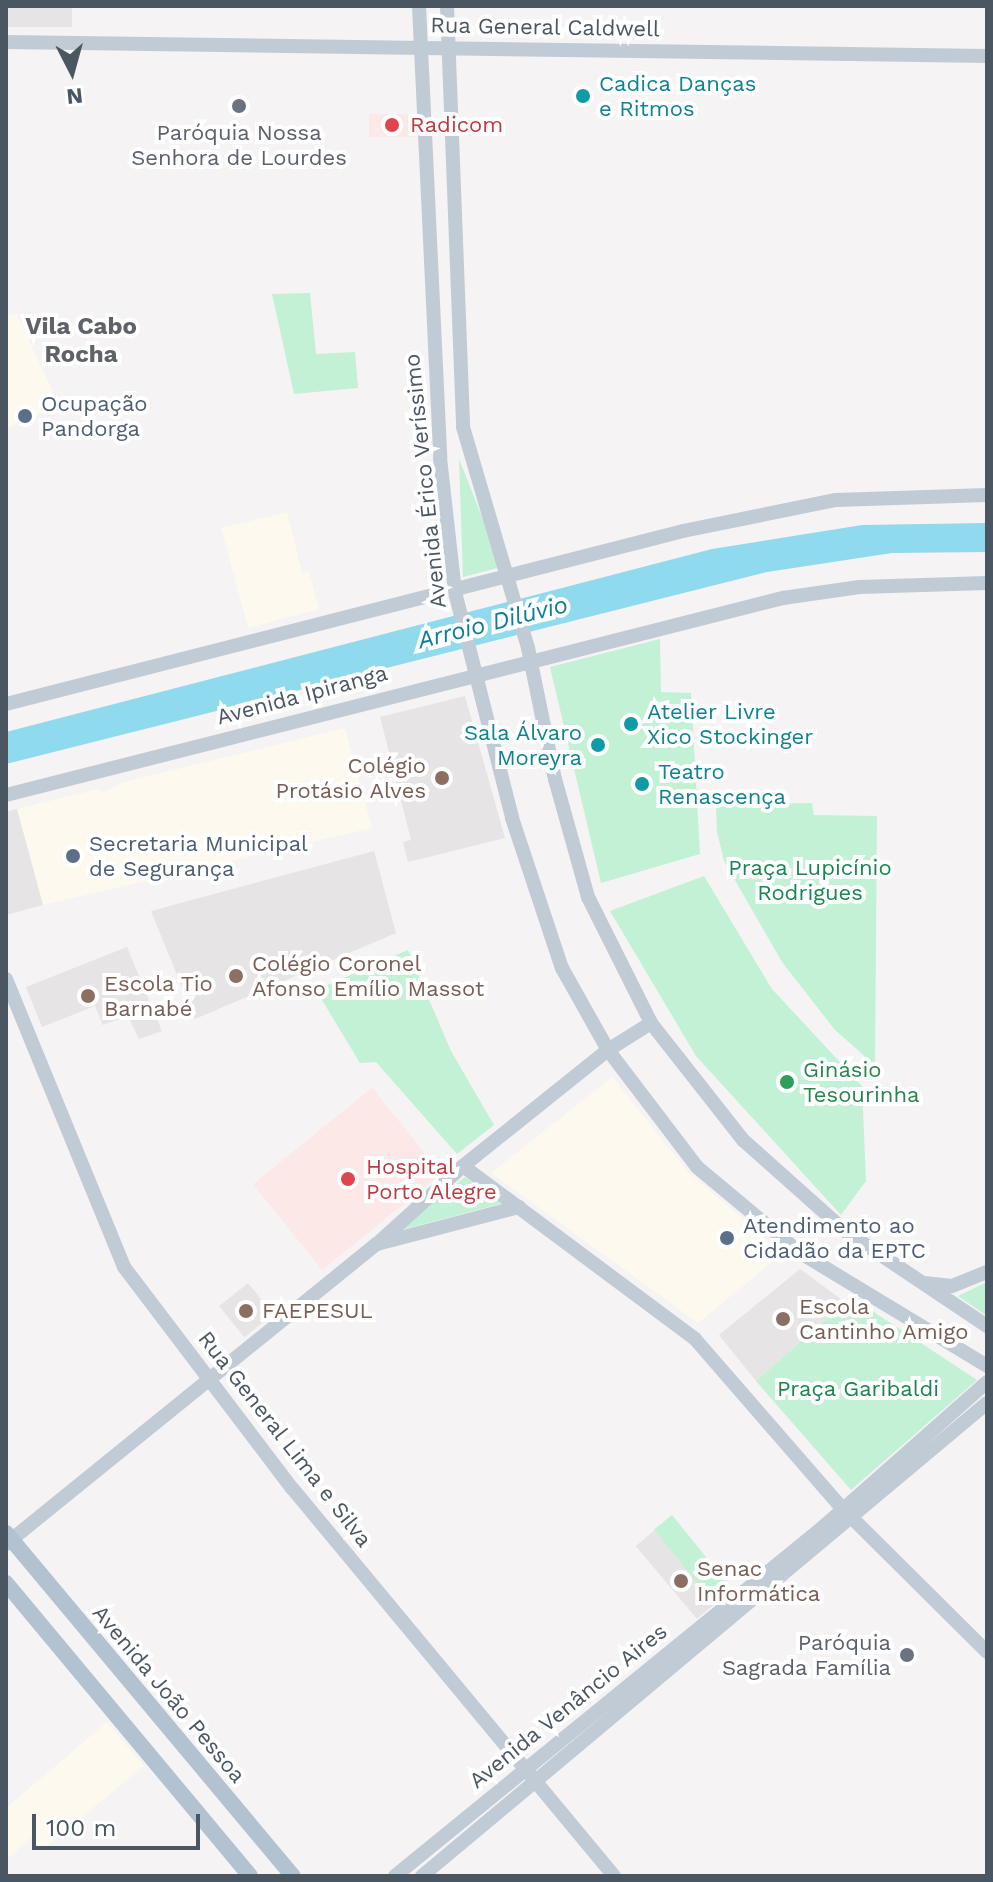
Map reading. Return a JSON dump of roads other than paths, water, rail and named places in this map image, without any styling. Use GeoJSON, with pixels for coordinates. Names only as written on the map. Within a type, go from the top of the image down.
{"type":"FeatureCollection","features":[{"type":"Feature","properties":{"kind":"main road","name":"Avenida Érico Veríssimo"},"geometry":{"type":"LineString","coordinates":[[419,6],[438,426],[455,592],[512,818],[562,968],[608,1050],[708,1176],[799,1252],[986,1367]]}},
{"type":"Feature","properties":{"kind":"main road","name":"Avenida Érico Veríssimo"},"geometry":{"type":"LineString","coordinates":[[447,6],[463,427],[530,653],[555,779],[588,897],[651,1023],[721,1117],[785,1182],[916,1281],[987,1326]]}},
{"type":"Feature","properties":{"kind":"main road","name":"Rua General Caldwell"},"geometry":{"type":"LineString","coordinates":[[6,42],[987,56]]}},
{"type":"Feature","properties":{"kind":"main road"},"geometry":{"type":"LineString","coordinates":[[6,704],[509,579],[683,531],[836,500],[987,495]]}},
{"type":"Feature","properties":{"kind":"main road","name":"Avenida Ipiranga"},"geometry":{"type":"LineString","coordinates":[[6,795],[454,679],[474,667],[783,598],[859,587],[987,583]]}},
{"type":"Feature","properties":{"kind":"main road"},"geometry":{"type":"LineString","coordinates":[[454,679],[481,697]]}},
{"type":"Feature","properties":{"kind":"main road","name":"Rua General Lima e Silva"},"geometry":{"type":"LineString","coordinates":[[6,979],[124,1267],[292,1488],[538,1780],[614,1876]]}},
{"type":"Feature","properties":{"kind":"main road"},"geometry":{"type":"LineString","coordinates":[[8,1539],[377,1244],[463,1166],[608,1050],[651,1023]]}},
{"type":"Feature","properties":{"kind":"main road"},"geometry":{"type":"LineString","coordinates":[[463,1166],[695,1339],[848,1514],[987,1652]]}},
{"type":"Feature","properties":{"kind":"main road"},"geometry":{"type":"LineString","coordinates":[[377,1244],[519,1207]]}},
{"type":"Feature","properties":{"kind":"main road"},"geometry":{"type":"LineString","coordinates":[[916,1281],[952,1286],[987,1272]]}},
{"type":"Feature","properties":{"kind":"main road"},"geometry":{"type":"LineString","coordinates":[[848,1514],[987,1382]]}},
{"type":"Feature","properties":{"kind":"main road"},"geometry":{"type":"LineString","coordinates":[[848,1514],[985,1408]]}},
{"type":"Feature","properties":{"kind":"main road","name":"Avenida Venâncio Aires"},"geometry":{"type":"LineString","coordinates":[[395,1876],[848,1514]]}},
{"type":"Feature","properties":{"kind":"main road","name":"Avenida Venâncio Aires"},"geometry":{"type":"LineString","coordinates":[[422,1876],[848,1514]]}},
{"type":"Feature","properties":{"kind":"main road","name":"Avenida João Pessoa"},"geometry":{"type":"LineString","coordinates":[[8,1539],[293,1876]]}},
{"type":"Feature","properties":{"kind":"main road"},"geometry":{"type":"LineString","coordinates":[[6,1583],[250,1876]]}},
{"type":"Feature","properties":{"kind":"water","name":"Arroio Dilúvio"},"geometry":{"type":"Polygon","coordinates":[[[987,523],[987,552],[892,553],[767,572],[6,764],[6,732],[712,549],[862,525],[987,523]]]}},
{"type":"Feature","properties":{"kind":"place","name":"Cadica Danças e Ritmos"},"geometry":{"type":"Point","coordinates":[583,96]}},
{"type":"Feature","properties":{"kind":"place","name":"Paróquia Nossa Senhora de Lourdes"},"geometry":{"type":"Point","coordinates":[239,106]}},
{"type":"Feature","properties":{"kind":"place","name":"Radicom"},"geometry":{"type":"Point","coordinates":[392,125]}},
{"type":"Feature","properties":{"kind":"place","name":"Ocupação Pandorga"},"geometry":{"type":"Point","coordinates":[25,416]}},
{"type":"Feature","properties":{"kind":"place","name":"Atelier Livre Xico Stockinger"},"geometry":{"type":"Point","coordinates":[631,724]}},
{"type":"Feature","properties":{"kind":"place","name":"Sala Álvaro Moreyra"},"geometry":{"type":"Point","coordinates":[598,745]}},
{"type":"Feature","properties":{"kind":"place","name":"Colégio Protásio Alves"},"geometry":{"type":"Point","coordinates":[442,778]}},
{"type":"Feature","properties":{"kind":"place","name":"Teatro Renascença"},"geometry":{"type":"Point","coordinates":[642,784]}},
{"type":"Feature","properties":{"kind":"place","name":"Secretaria Municipal de Segurança"},"geometry":{"type":"Point","coordinates":[73,856]}},
{"type":"Feature","properties":{"kind":"place","name":"Colégio Coronel Afonso Emílio Massot"},"geometry":{"type":"Point","coordinates":[236,976]}},
{"type":"Feature","properties":{"kind":"place","name":"Escola Tio Barnabé"},"geometry":{"type":"Point","coordinates":[88,996]}},
{"type":"Feature","properties":{"kind":"place","name":"Ginásio Tesourinha"},"geometry":{"type":"Point","coordinates":[787,1082]}},
{"type":"Feature","properties":{"kind":"place","name":"Hospital Porto Alegre"},"geometry":{"type":"Point","coordinates":[348,1179]}},
{"type":"Feature","properties":{"kind":"place","name":"Atendimento ao Cidadão da EPTC"},"geometry":{"type":"Point","coordinates":[727,1238]}},
{"type":"Feature","properties":{"kind":"place","name":"FAEPESUL"},"geometry":{"type":"Point","coordinates":[246,1311]}},
{"type":"Feature","properties":{"kind":"place","name":"Escola Cantinho Amigo"},"geometry":{"type":"Point","coordinates":[783,1319]}},
{"type":"Feature","properties":{"kind":"place","name":"Senac Informática"},"geometry":{"type":"Point","coordinates":[681,1581]}},
{"type":"Feature","properties":{"kind":"place","name":"Paróquia Sagrada Família"},"geometry":{"type":"Point","coordinates":[907,1655]}},
{"type":"Feature","properties":{"kind":"district","name":"Vila Cabo Rocha"},"geometry":{"type":"Point","coordinates":[81,341]}},
{"type":"Feature","properties":{"kind":"park label","name":"Praça Lupicínio Rodrigues"},"geometry":{"type":"Point","coordinates":[810,880]}},
{"type":"Feature","properties":{"kind":"park label","name":"Praça Garibaldi"},"geometry":{"type":"Point","coordinates":[858,1389]}}]}
